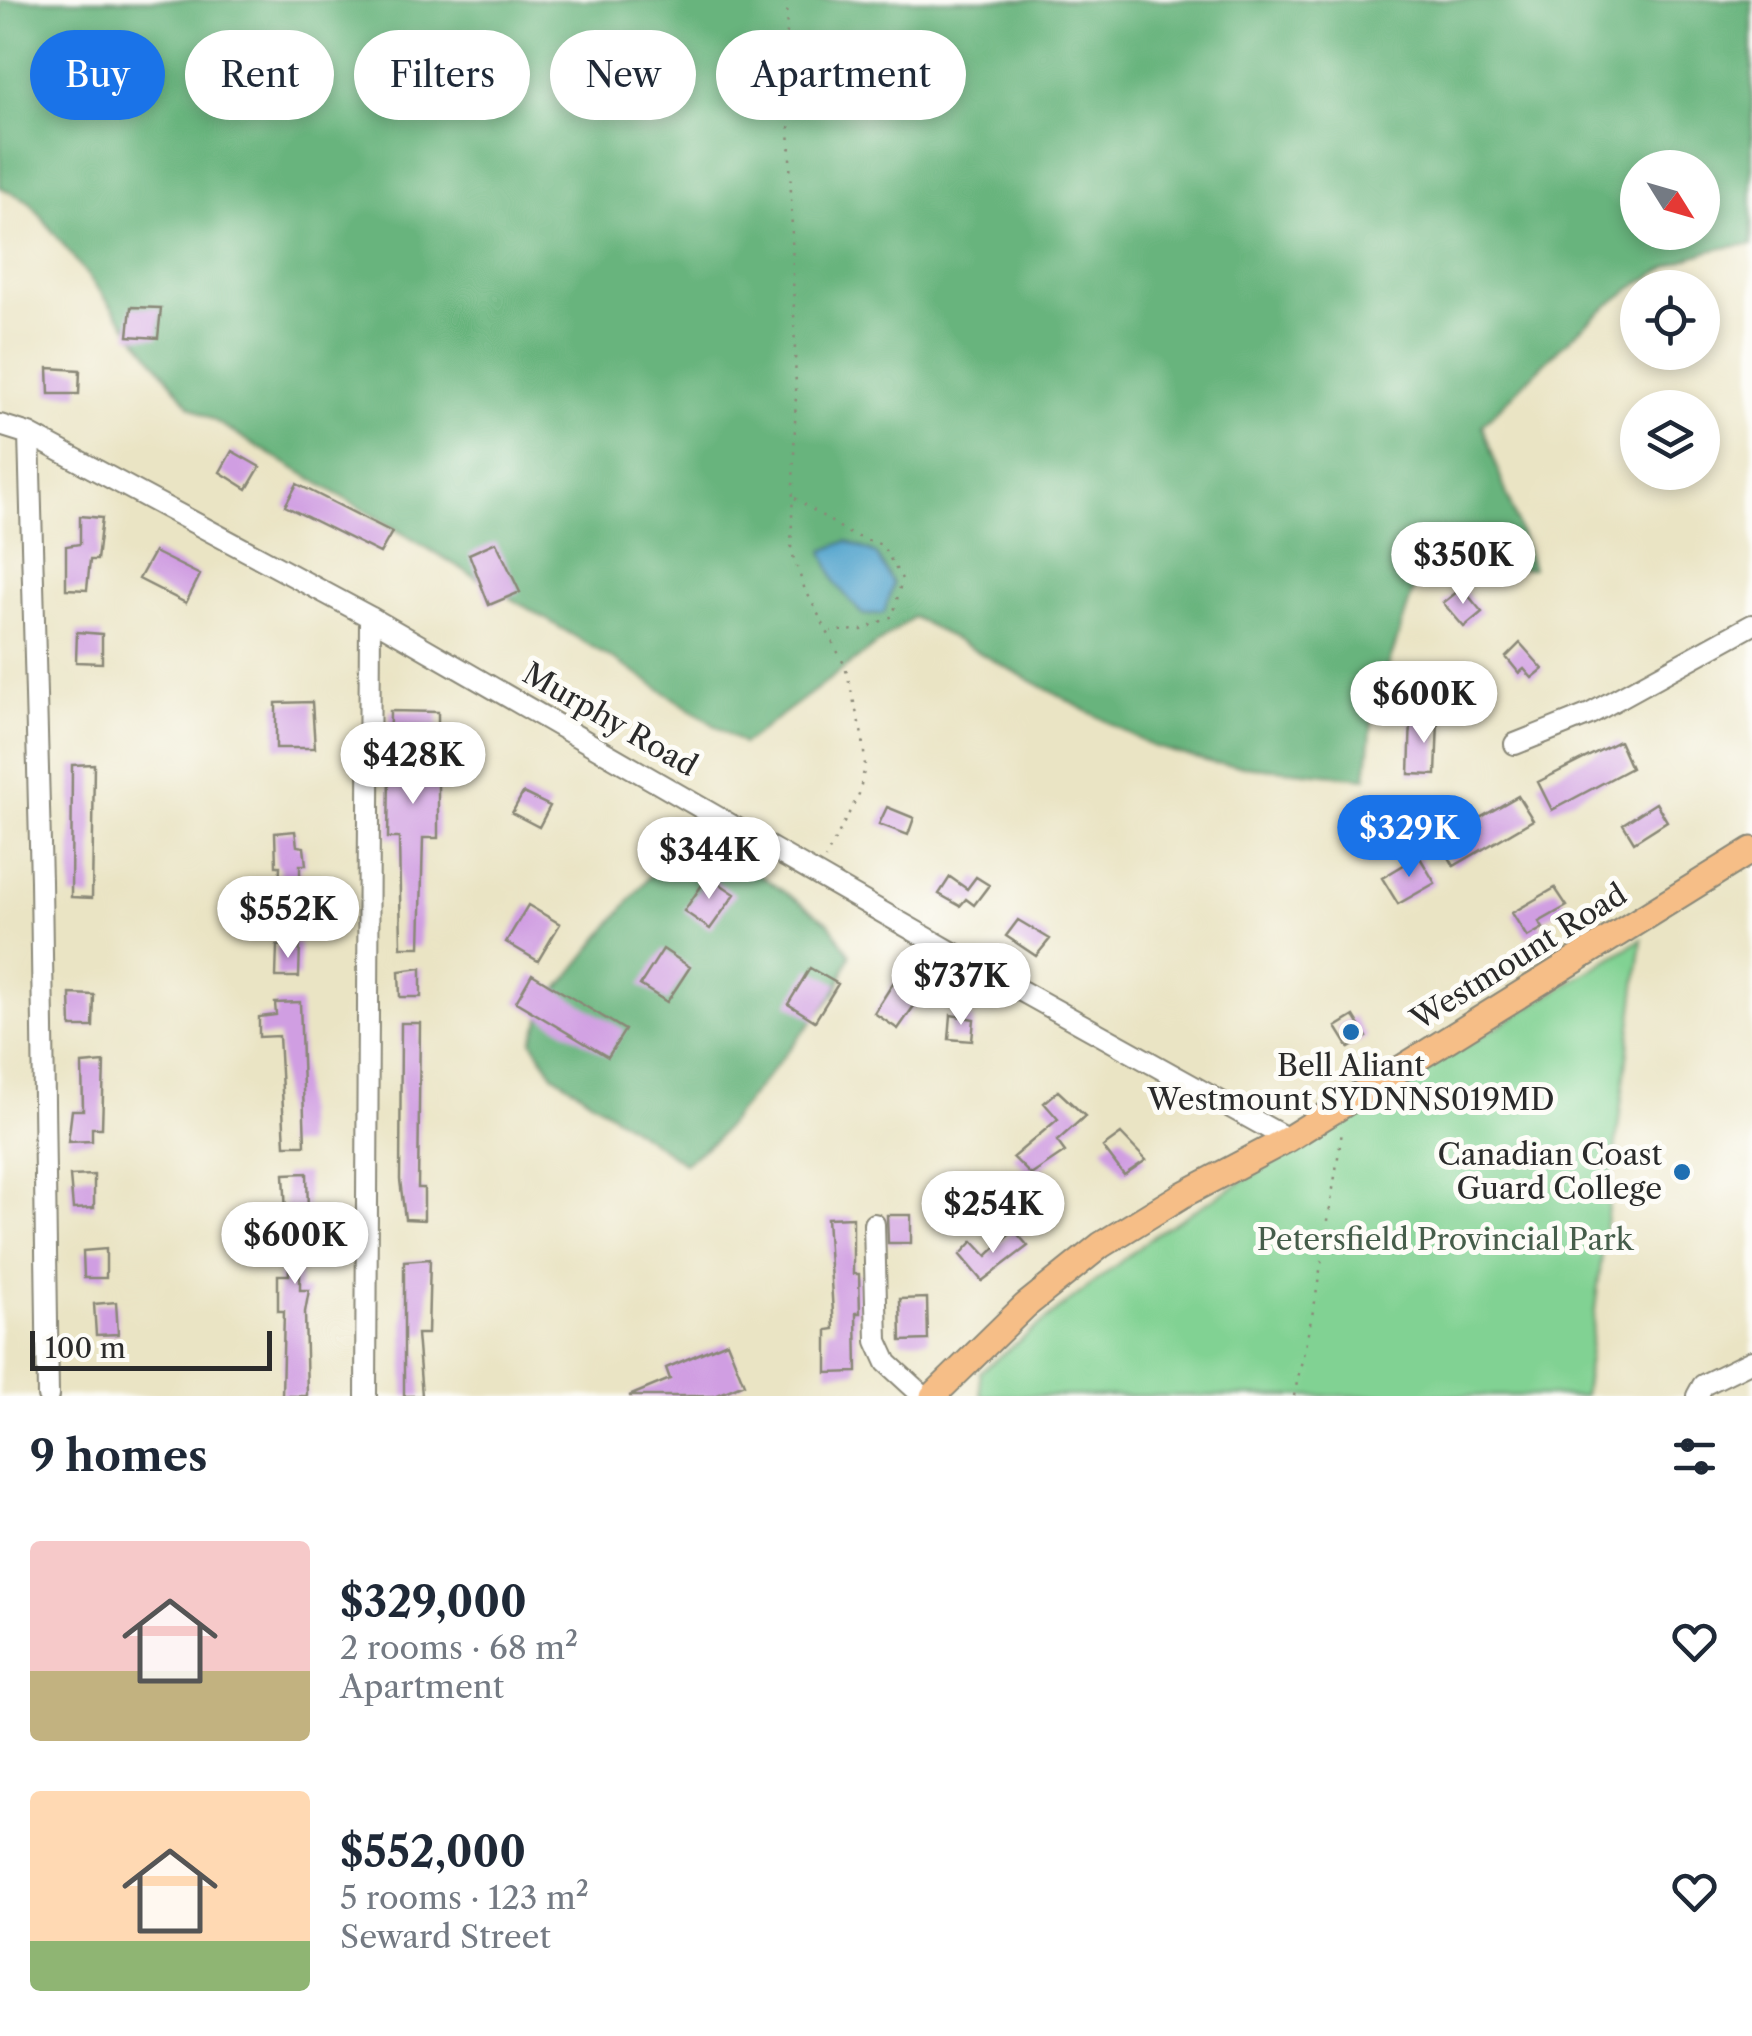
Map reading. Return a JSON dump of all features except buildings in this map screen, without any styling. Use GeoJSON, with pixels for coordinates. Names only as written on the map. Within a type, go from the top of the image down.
{"type":"FeatureCollection","features":[{"type":"Feature","properties":{"kind":"main road","name":"Westmount Road"},"geometry":{"type":"LineString","coordinates":[[933,1396],[1025,1306],[1102,1246],[1184,1194],[1288,1139],[1752,850]]}},
{"type":"Feature","properties":{"kind":"street","name":"Murphy Road"},"geometry":{"type":"LineString","coordinates":[[0,425],[29,434],[370,616],[1288,1139]]}},
{"type":"Feature","properties":{"kind":"street"},"geometry":{"type":"LineString","coordinates":[[29,434],[42,881],[48,1396]]}},
{"type":"Feature","properties":{"kind":"street"},"geometry":{"type":"LineString","coordinates":[[366,1396],[370,616]]}},
{"type":"Feature","properties":{"kind":"street"},"geometry":{"type":"LineString","coordinates":[[1515,744],[1590,714],[1752,625]]}},
{"type":"Feature","properties":{"kind":"street"},"geometry":{"type":"LineString","coordinates":[[874,1224],[877,1342],[887,1363],[922,1396]]}},
{"type":"Feature","properties":{"kind":"street"},"geometry":{"type":"LineString","coordinates":[[1697,1396],[1703,1385],[1752,1361]]}},
{"type":"Feature","properties":{"kind":"path"},"geometry":{"type":"LineString","coordinates":[[786,0],[794,260],[792,550],[804,587],[830,632],[855,700],[864,766],[859,794],[835,834],[819,875]]}},
{"type":"Feature","properties":{"kind":"path"},"geometry":{"type":"LineString","coordinates":[[792,496],[850,534],[882,545],[902,579],[893,616],[862,630],[830,632]]}},
{"type":"Feature","properties":{"kind":"path"},"geometry":{"type":"LineString","coordinates":[[1294,1396],[1315,1302],[1348,1102]]}},
{"type":"Feature","properties":{"kind":"green space"},"geometry":{"type":"Polygon","coordinates":[[[0,0],[1752,0],[1752,245],[1720,249],[1720,150],[1620,150],[1620,250],[1713,250],[1664,270],[1620,270],[1620,298],[1571,338],[1482,425],[1533,568],[1417,578],[1373,713],[1366,778],[1213,763],[1152,746],[913,617],[743,744],[631,670],[190,406],[29,201],[0,187],[0,0]]]}},
{"type":"Feature","properties":{"kind":"green space"},"geometry":{"type":"Polygon","coordinates":[[[699,833],[829,923],[850,955],[836,992],[715,1140],[684,1163],[553,1074],[532,1041],[546,1005],[668,853],[699,833]]]}},
{"type":"Feature","properties":{"kind":"green space","name":"Petersfield Provincial Park"},"geometry":{"type":"Polygon","coordinates":[[[1642,939],[1584,1396],[981,1396],[980,1372],[1157,1233],[1642,939]]]}},
{"type":"Feature","properties":{"kind":"water"},"geometry":{"type":"Polygon","coordinates":[[[847,541],[876,554],[893,584],[884,613],[863,615],[836,584],[823,551],[847,541]]]}},
{"type":"Feature","properties":{"kind":"place","name":"Bell Aliant Westmount SYDNNS019MD"},"geometry":{"type":"Point","coordinates":[1351,1032]}},
{"type":"Feature","properties":{"kind":"place","name":"Canadian Coast Guard College"},"geometry":{"type":"Point","coordinates":[1682,1172]}}]}
